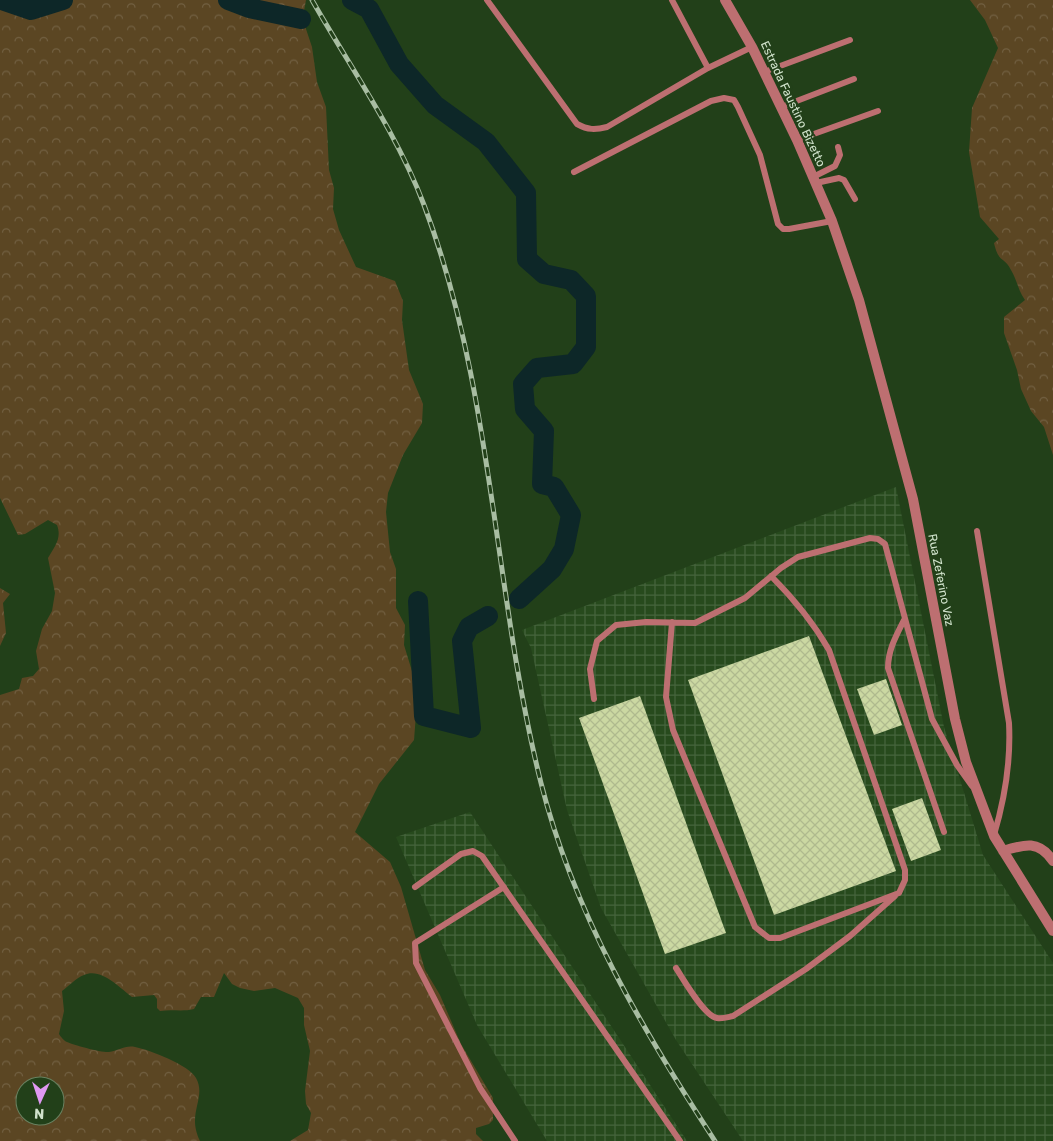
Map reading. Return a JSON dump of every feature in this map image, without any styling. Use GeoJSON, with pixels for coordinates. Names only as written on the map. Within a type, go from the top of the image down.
{"type":"FeatureCollection","features":[{"type":"Feature","properties":{"kind":"street","name":"Estrada Faustino Bizetto"},"geometry":{"type":"LineString","coordinates":[[725,0],[752,47],[798,140],[832,221]]}},
{"type":"Feature","properties":{"kind":"street","name":"Rua Zeferino Vaz"},"geometry":{"type":"LineString","coordinates":[[832,221],[859,300],[913,499],[955,719],[978,795],[994,836],[1053,931]]}},
{"type":"Feature","properties":{"kind":"street"},"geometry":{"type":"LineString","coordinates":[[1003,851],[1017,847],[1037,846],[1046,851],[1053,861]]}},
{"type":"Feature","properties":{"kind":"lane"},"geometry":{"type":"LineString","coordinates":[[487,0],[577,124],[587,129],[596,130],[606,127],[708,68],[752,47]]}},
{"type":"Feature","properties":{"kind":"lane"},"geometry":{"type":"LineString","coordinates":[[672,0],[708,68]]}},
{"type":"Feature","properties":{"kind":"lane"},"geometry":{"type":"LineString","coordinates":[[764,72],[850,40]]}},
{"type":"Feature","properties":{"kind":"lane"},"geometry":{"type":"LineString","coordinates":[[782,107],[854,79]]}},
{"type":"Feature","properties":{"kind":"lane"},"geometry":{"type":"LineString","coordinates":[[574,172],[711,101],[724,98],[734,100],[760,155],[778,224],[782,229],[832,221]]}},
{"type":"Feature","properties":{"kind":"lane"},"geometry":{"type":"LineString","coordinates":[[798,140],[878,111]]}},
{"type":"Feature","properties":{"kind":"lane"},"geometry":{"type":"LineString","coordinates":[[815,180],[835,166],[840,155],[838,148]]}},
{"type":"Feature","properties":{"kind":"lane"},"geometry":{"type":"LineString","coordinates":[[815,180],[839,178],[844,180],[855,198]]}},
{"type":"Feature","properties":{"kind":"lane"},"geometry":{"type":"LineString","coordinates":[[977,531],[1010,739],[1005,794],[994,836]]}},
{"type":"Feature","properties":{"kind":"lane"},"geometry":{"type":"LineString","coordinates":[[594,699],[590,669],[597,641],[616,624],[695,623],[745,598],[798,557],[870,538],[878,539],[884,544],[932,719],[957,765],[978,795]]}},
{"type":"Feature","properties":{"kind":"lane"},"geometry":{"type":"LineString","coordinates":[[676,968],[708,1013],[716,1018],[733,1016],[806,969],[850,936],[899,893],[905,880],[905,870],[829,650],[806,613],[771,576]]}},
{"type":"Feature","properties":{"kind":"lane"},"geometry":{"type":"LineString","coordinates":[[904,620],[892,643],[888,657],[888,668],[944,832]]}},
{"type":"Feature","properties":{"kind":"lane"},"geometry":{"type":"LineString","coordinates":[[672,622],[666,697],[673,730],[755,927],[769,938],[780,938],[899,893]]}},
{"type":"Feature","properties":{"kind":"lane"},"geometry":{"type":"LineString","coordinates":[[415,887],[461,854],[473,851],[482,856],[680,1141]]}},
{"type":"Feature","properties":{"kind":"lane"},"geometry":{"type":"LineString","coordinates":[[504,887],[430,932],[415,943],[414,953],[416,963],[480,1088],[515,1141]]}},
{"type":"Feature","properties":{"kind":"shaded area"},"geometry":{"type":"Polygon","coordinates":[[[896,487],[944,727],[983,855],[1053,963],[1053,1141],[743,1141],[676,1040],[601,908],[567,810],[531,648],[522,630],[896,487]]]}},
{"type":"Feature","properties":{"kind":"shaded area"},"geometry":{"type":"Polygon","coordinates":[[[470,812],[687,1141],[547,1141],[477,1025],[396,837],[470,812]]]}},
{"type":"Feature","properties":{"kind":"green space"},"geometry":{"type":"Polygon","coordinates":[[[0,0],[306,0],[304,11],[306,29],[312,47],[317,82],[326,107],[329,170],[334,188],[333,209],[339,230],[356,267],[395,281],[403,301],[402,320],[409,370],[423,404],[422,423],[403,455],[388,493],[386,512],[390,552],[396,569],[396,608],[405,625],[404,645],[415,681],[417,701],[414,740],[379,784],[355,832],[390,862],[401,887],[425,970],[440,995],[461,1044],[493,1098],[493,1120],[489,1124],[476,1128],[476,1134],[483,1141],[290,1141],[308,1130],[311,1113],[306,1104],[305,1091],[310,1051],[304,1025],[304,1008],[298,998],[275,988],[254,991],[240,988],[232,984],[224,973],[214,997],[201,997],[194,1009],[160,1011],[157,1008],[157,999],[154,995],[132,997],[103,976],[90,973],[81,976],[62,991],[64,1011],[59,1034],[63,1039],[75,1045],[106,1052],[135,1047],[159,1055],[186,1068],[196,1078],[199,1085],[195,1122],[200,1141],[0,1141],[0,695],[19,689],[22,678],[33,676],[39,669],[36,651],[42,629],[52,611],[55,593],[48,558],[57,542],[59,534],[57,525],[48,520],[25,534],[18,535],[0,498],[0,0]]]}},
{"type":"Feature","properties":{"kind":"green space"},"geometry":{"type":"Polygon","coordinates":[[[970,0],[1053,0],[1053,455],[1044,427],[1031,411],[1021,389],[1017,370],[1004,333],[1004,317],[1025,300],[1013,274],[998,254],[994,243],[999,239],[980,217],[969,152],[972,108],[998,48],[985,20],[970,0]]]}},
{"type":"Feature","properties":{"kind":"green space"},"geometry":{"type":"Polygon","coordinates":[[[0,588],[10,594],[3,603],[6,633],[0,646],[0,588]]]}},
{"type":"Feature","properties":{"kind":"building"},"geometry":{"type":"Polygon","coordinates":[[[809,636],[896,871],[774,915],[688,680],[809,636]]]}},
{"type":"Feature","properties":{"kind":"building"},"geometry":{"type":"Polygon","coordinates":[[[886,679],[902,725],[874,735],[857,689],[886,679]]]}},
{"type":"Feature","properties":{"kind":"building"},"geometry":{"type":"Polygon","coordinates":[[[640,696],[726,933],[665,954],[579,718],[640,696]]]}},
{"type":"Feature","properties":{"kind":"building"},"geometry":{"type":"Polygon","coordinates":[[[922,798],[941,850],[911,861],[892,809],[922,798]]]}},
{"type":"Feature","properties":{"kind":"waterway"},"geometry":{"type":"LineString","coordinates":[[2,0],[31,10],[63,0]]}},
{"type":"Feature","properties":{"kind":"waterway"},"geometry":{"type":"LineString","coordinates":[[228,0],[249,8],[301,19]]}},
{"type":"Feature","properties":{"kind":"waterway"},"geometry":{"type":"LineString","coordinates":[[352,0],[369,9],[399,64],[435,105],[486,142],[526,193],[527,259],[544,274],[571,280],[586,296],[586,347],[573,364],[537,368],[523,384],[525,409],[544,431],[542,484],[554,487],[571,515],[564,549],[552,569],[519,599]]}},
{"type":"Feature","properties":{"kind":"waterway"},"geometry":{"type":"LineString","coordinates":[[418,601],[424,716],[471,728],[462,641],[469,627],[488,616]]}},
{"type":"Feature","properties":{"kind":"railway"},"geometry":{"type":"LineString","coordinates":[[312,0],[387,126],[413,178],[447,275],[465,347],[479,419],[525,711],[541,783],[555,831],[591,924],[613,969],[662,1056],[715,1141]]}}]}
